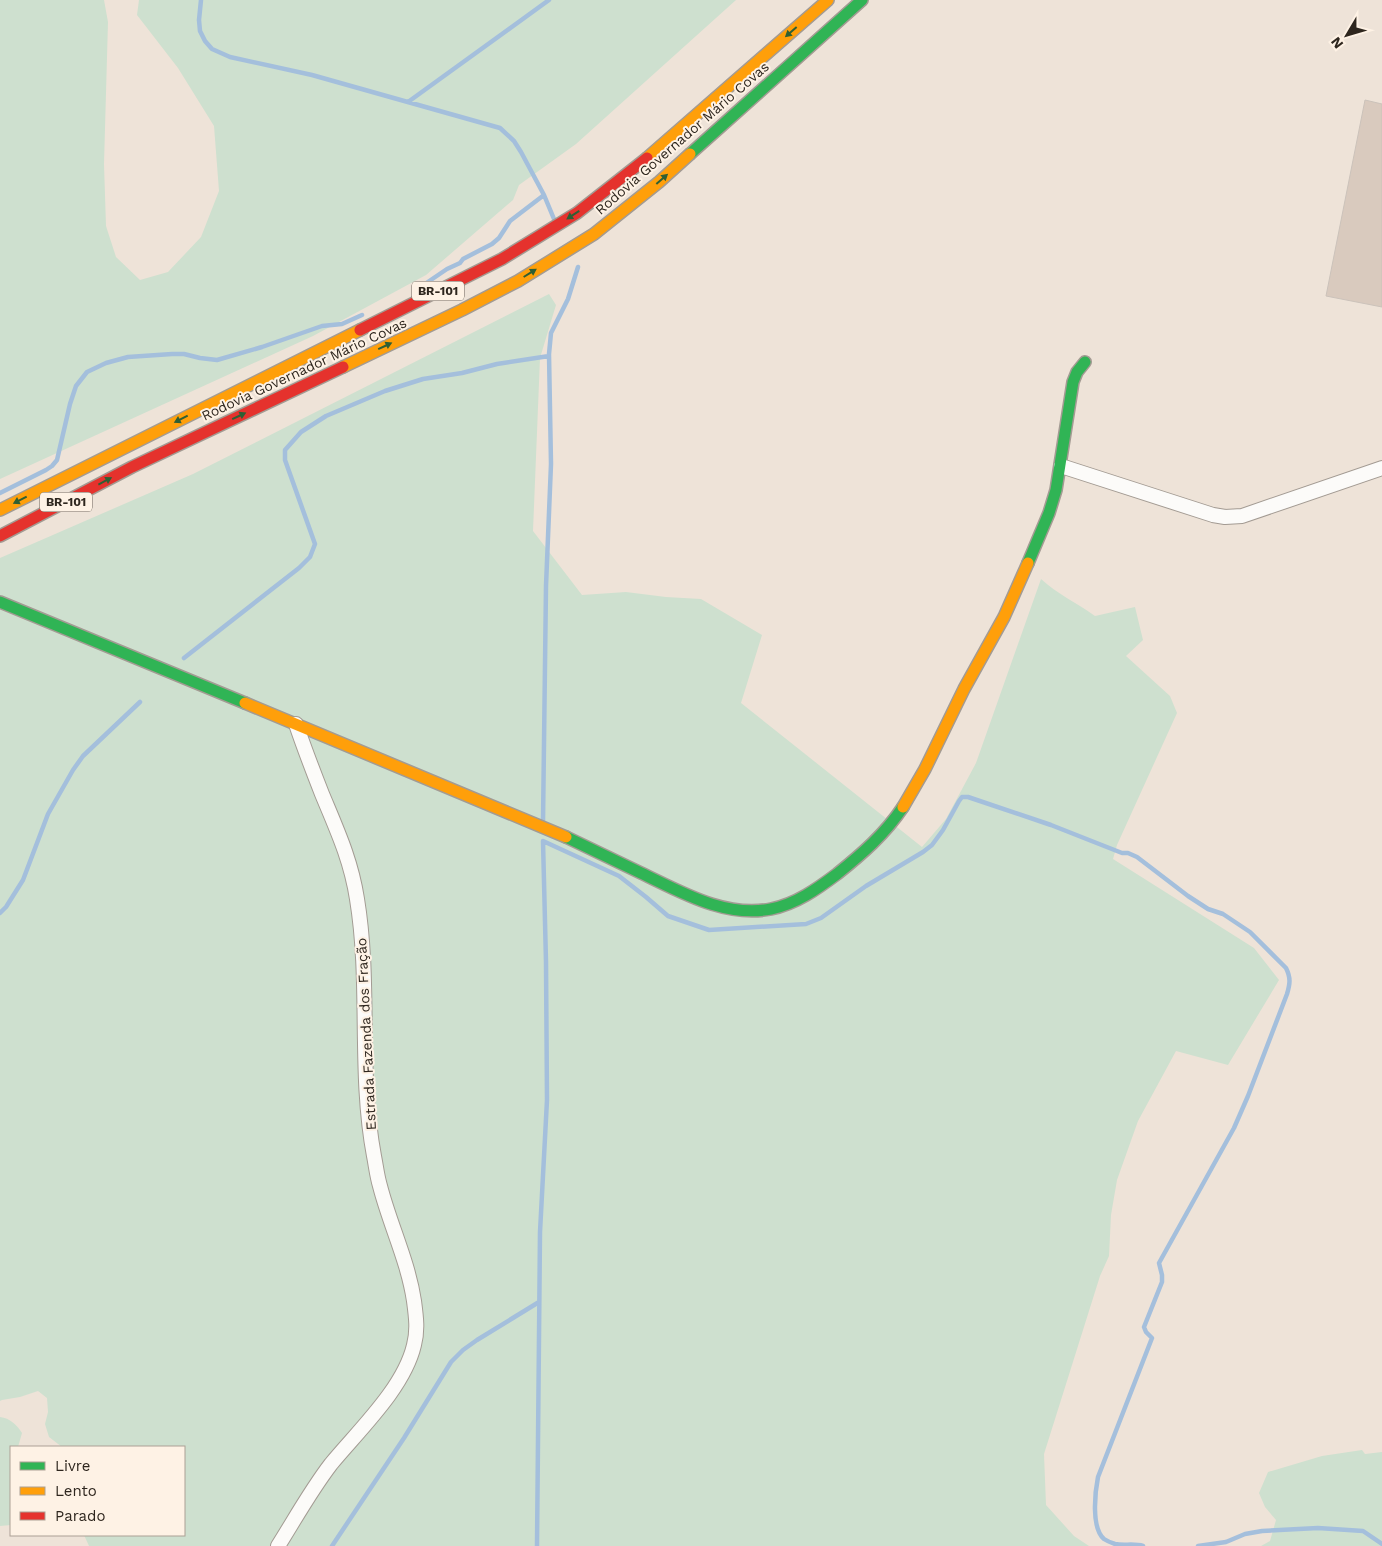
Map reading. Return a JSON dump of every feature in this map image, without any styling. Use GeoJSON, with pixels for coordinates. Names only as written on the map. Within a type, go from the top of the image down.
{"type":"FeatureCollection","features":[{"type":"Feature","properties":{"kind":"main road","name":"Rodovia Governador Mário Covas"},"geometry":{"type":"LineString","coordinates":[[0,510],[502,259],[577,213],[643,162],[828,0]]}},
{"type":"Feature","properties":{"kind":"main road","name":"Rodovia Governador Mário Covas"},"geometry":{"type":"LineString","coordinates":[[0,536],[132,467],[462,310],[518,281],[586,239],[659,182],[862,0]]}},
{"type":"Feature","properties":{"kind":"main road"},"geometry":{"type":"LineString","coordinates":[[0,602],[553,831],[712,905],[732,910],[775,908],[807,895],[863,853],[876,841],[905,804],[930,759],[965,687],[1003,621],[1042,532],[1052,504],[1061,466],[1073,382],[1086,362]]}},
{"type":"Feature","properties":{"kind":"street"},"geometry":{"type":"LineString","coordinates":[[1061,466],[1213,515],[1226,517],[1242,516],[1382,468]]}},
{"type":"Feature","properties":{"kind":"street","name":"Estrada Fazenda dos Fração"},"geometry":{"type":"LineString","coordinates":[[278,1546],[330,1466],[396,1385],[409,1364],[415,1344],[417,1326],[411,1284],[380,1187],[369,1130],[366,1095],[366,1016],[363,949],[358,900],[352,869],[296,724]]}},
{"type":"Feature","properties":{"kind":"green space"},"geometry":{"type":"Polygon","coordinates":[[[0,0],[104,0],[108,22],[104,164],[106,226],[116,257],[140,280],[168,272],[201,237],[219,191],[214,126],[178,68],[137,15],[139,0],[736,0],[576,144],[519,185],[513,200],[426,275],[313,336],[0,479],[0,0]]]}},
{"type":"Feature","properties":{"kind":"green space"},"geometry":{"type":"Polygon","coordinates":[[[549,294],[556,305],[540,358],[533,531],[582,595],[626,592],[701,599],[762,635],[741,703],[922,847],[946,819],[976,763],[1041,579],[1095,616],[1135,607],[1143,640],[1126,656],[1170,696],[1177,713],[1117,845],[1113,859],[1254,948],[1279,980],[1228,1065],[1176,1051],[1138,1121],[1117,1180],[1111,1215],[1109,1256],[1100,1276],[1044,1454],[1046,1505],[1074,1536],[1089,1546],[89,1546],[84,1536],[185,1536],[185,1446],[61,1446],[49,1437],[45,1424],[48,1412],[47,1398],[38,1391],[0,1401],[0,558],[193,474],[549,294]]]}},
{"type":"Feature","properties":{"kind":"green space"},"geometry":{"type":"Polygon","coordinates":[[[0,1417],[13,1422],[22,1433],[18,1446],[10,1446],[10,1525],[0,1526],[0,1417]]]}},
{"type":"Feature","properties":{"kind":"green space"},"geometry":{"type":"Polygon","coordinates":[[[1362,1450],[1365,1454],[1382,1452],[1382,1546],[1261,1546],[1270,1541],[1276,1520],[1265,1507],[1259,1493],[1268,1472],[1322,1456],[1362,1450]]]}},
{"type":"Feature","properties":{"kind":"building"},"geometry":{"type":"Polygon","coordinates":[[[1365,100],[1382,104],[1382,307],[1326,296],[1365,100]]]}},
{"type":"Feature","properties":{"kind":"waterway"},"geometry":{"type":"LineString","coordinates":[[201,0],[200,31],[205,41],[212,49],[230,57],[312,75],[500,128],[514,141],[521,152],[544,195],[554,219]]}},
{"type":"Feature","properties":{"kind":"waterway"},"geometry":{"type":"LineString","coordinates":[[408,102],[549,0]]}},
{"type":"Feature","properties":{"kind":"waterway"},"geometry":{"type":"LineString","coordinates":[[419,288],[447,269],[460,263],[463,259],[492,244],[499,238],[510,221],[544,195]]}},
{"type":"Feature","properties":{"kind":"waterway"},"geometry":{"type":"LineString","coordinates":[[543,822],[546,586],[551,464],[549,354],[551,333],[568,299],[578,267]]}},
{"type":"Feature","properties":{"kind":"waterway"},"geometry":{"type":"LineString","coordinates":[[0,493],[46,470],[57,460],[76,386],[87,372],[106,363],[128,357],[184,354],[217,360],[322,326],[342,324],[362,315]]}},
{"type":"Feature","properties":{"kind":"waterway"},"geometry":{"type":"LineString","coordinates":[[184,658],[299,568],[310,557],[315,544],[285,460],[285,450],[301,432],[326,416],[385,391],[423,379],[549,356]]}},
{"type":"Feature","properties":{"kind":"waterway"},"geometry":{"type":"LineString","coordinates":[[0,913],[23,880],[48,814],[73,770],[83,756],[140,702]]}},
{"type":"Feature","properties":{"kind":"waterway"},"geometry":{"type":"LineString","coordinates":[[537,1546],[540,1232],[547,1100],[543,841],[619,876],[668,916],[709,930],[806,924],[821,918],[866,886],[932,845],[962,797],[968,797],[1051,825],[1137,857],[1188,896],[1208,909],[1223,914],[1250,932],[1286,968],[1289,975],[1287,994],[1234,1128],[1159,1263],[1162,1282],[1144,1327],[1152,1338],[1098,1477],[1095,1510],[1097,1527],[1100,1534],[1104,1539],[1115,1544],[1143,1546]]}},
{"type":"Feature","properties":{"kind":"waterway"},"geometry":{"type":"LineString","coordinates":[[332,1546],[404,1438],[451,1362],[477,1340],[539,1302]]}},
{"type":"Feature","properties":{"kind":"waterway"},"geometry":{"type":"LineString","coordinates":[[1198,1546],[1226,1542],[1245,1534],[1262,1531],[1318,1528],[1363,1531],[1382,1544]]}},
{"type":"Feature","properties":{"kind":"traffic: fast"},"geometry":{"type":"LineString","coordinates":[[690,154],[862,0]]}},
{"type":"Feature","properties":{"kind":"traffic: fast"},"geometry":{"type":"LineString","coordinates":[[1028,563],[1049,513],[1056,490],[1073,382],[1077,372],[1085,362]]}},
{"type":"Feature","properties":{"kind":"traffic: fast"},"geometry":{"type":"LineString","coordinates":[[0,602],[245,703]]}},
{"type":"Feature","properties":{"kind":"traffic: fast"},"geometry":{"type":"LineString","coordinates":[[566,837],[688,895],[720,907],[754,911],[789,904],[822,885],[873,843],[903,807]]}},
{"type":"Feature","properties":{"kind":"traffic: slow"},"geometry":{"type":"LineString","coordinates":[[647,158],[828,0]]}},
{"type":"Feature","properties":{"kind":"traffic: slow"},"geometry":{"type":"LineString","coordinates":[[343,367],[518,281],[594,234],[659,182],[690,154]]}},
{"type":"Feature","properties":{"kind":"traffic: slow"},"geometry":{"type":"LineString","coordinates":[[0,510],[360,330]]}},
{"type":"Feature","properties":{"kind":"traffic: slow"},"geometry":{"type":"LineString","coordinates":[[903,807],[925,769],[964,689],[1004,617],[1028,563]]}},
{"type":"Feature","properties":{"kind":"traffic: slow"},"geometry":{"type":"LineString","coordinates":[[245,703],[566,837]]}},
{"type":"Feature","properties":{"kind":"traffic: jam"},"geometry":{"type":"LineString","coordinates":[[360,330],[502,259],[577,213],[647,158]]}},
{"type":"Feature","properties":{"kind":"traffic: jam"},"geometry":{"type":"LineString","coordinates":[[0,536],[132,467],[343,367]]}}]}
